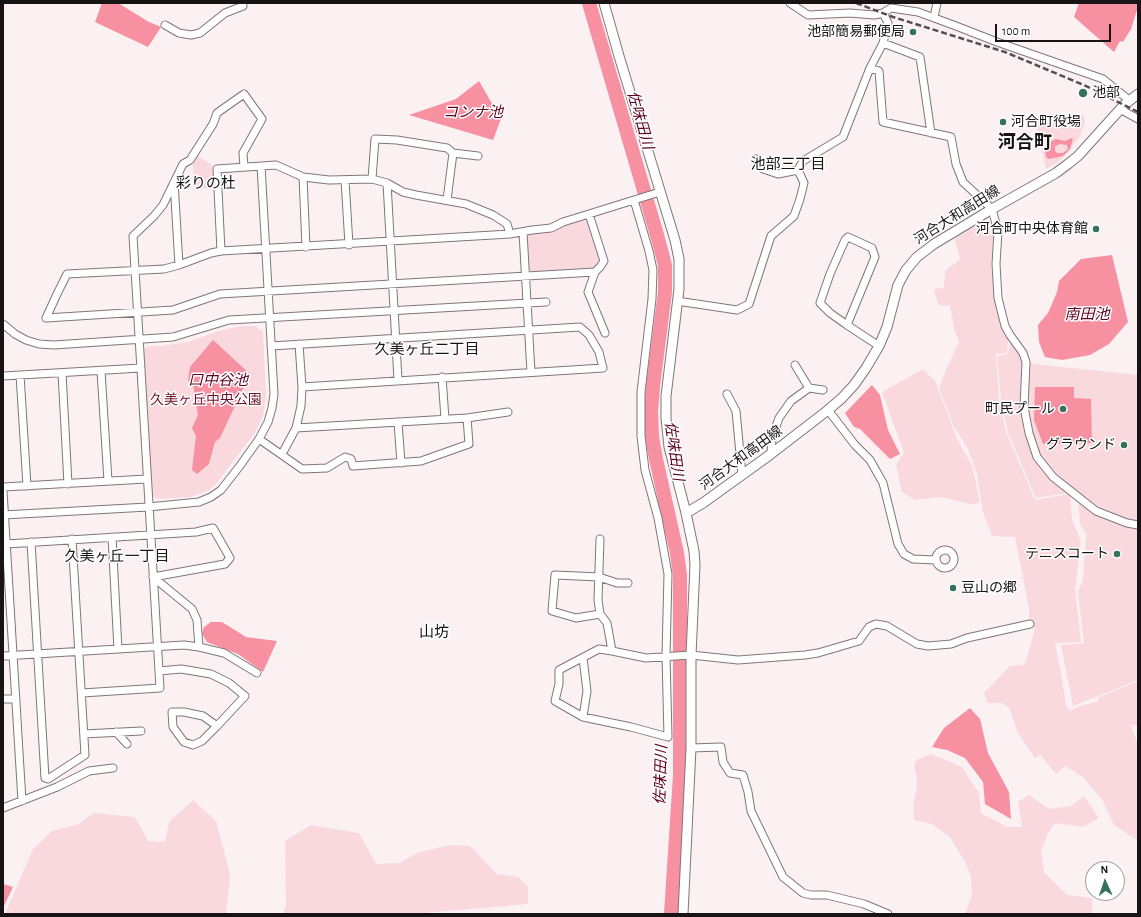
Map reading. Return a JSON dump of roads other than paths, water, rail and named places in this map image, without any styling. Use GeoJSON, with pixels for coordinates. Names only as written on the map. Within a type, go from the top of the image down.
{"type":"FeatureCollection","features":[{"type":"Feature","properties":{"kind":"main road","name":"河合大和高田線"},"geometry":{"type":"LineString","coordinates":[[604,3],[675,240],[679,259],[677,300],[666,396],[666,418],[669,447],[686,513],[694,551],[695,565],[691,655],[691,748],[683,914]]}},
{"type":"Feature","properties":{"kind":"main road","name":"河合大和高田線"},"geometry":{"type":"LineString","coordinates":[[686,513],[771,454],[828,410],[854,385],[880,346],[887,327],[898,285],[906,270],[917,257],[934,244],[1056,173],[1078,156],[1128,100],[1138,94]]}},
{"type":"Feature","properties":{"kind":"street"},"geometry":{"type":"LineString","coordinates":[[166,25],[179,33],[191,35],[200,33],[225,13],[243,6],[243,3]]}},
{"type":"Feature","properties":{"kind":"street"},"geometry":{"type":"LineString","coordinates":[[790,3],[808,14],[850,13],[874,15],[883,13],[891,8],[918,12],[997,42],[1103,79],[1128,100]]}},
{"type":"Feature","properties":{"kind":"street"},"geometry":{"type":"LineString","coordinates":[[934,17],[937,3]]}},
{"type":"Feature","properties":{"kind":"street"},"geometry":{"type":"LineString","coordinates":[[756,159],[763,170],[778,174],[798,170],[803,161],[843,137],[870,68],[883,42],[888,22],[883,13]]}},
{"type":"Feature","properties":{"kind":"street"},"geometry":{"type":"LineString","coordinates":[[883,42],[920,57],[931,133]]}},
{"type":"Feature","properties":{"kind":"street"},"geometry":{"type":"LineString","coordinates":[[870,68],[879,71],[883,122],[951,137],[956,164],[963,182],[992,209],[998,231],[996,264],[998,298],[1005,326],[1023,353],[1026,362],[1024,407],[1029,433],[1037,457],[1053,477],[1096,511],[1127,523],[1138,525]]}},
{"type":"Feature","properties":{"kind":"street"},"geometry":{"type":"LineString","coordinates":[[82,693],[160,688],[133,236],[163,205],[183,164],[190,160],[213,124],[216,113],[244,94],[262,119],[243,152],[244,167]]}},
{"type":"Feature","properties":{"kind":"street"},"geometry":{"type":"LineString","coordinates":[[1120,109],[1138,119]]}},
{"type":"Feature","properties":{"kind":"street"},"geometry":{"type":"LineString","coordinates":[[372,179],[374,139],[397,140],[447,148],[453,153],[478,156]]}},
{"type":"Feature","properties":{"kind":"street"},"geometry":{"type":"LineString","coordinates":[[447,200],[453,153]]}},
{"type":"Feature","properties":{"kind":"street"},"geometry":{"type":"LineString","coordinates":[[221,251],[217,169],[276,165],[303,177],[329,180],[372,179],[387,183],[403,192],[466,204],[493,215],[507,224],[510,234]]}},
{"type":"Feature","properties":{"kind":"street"},"geometry":{"type":"LineString","coordinates":[[4,515],[192,504],[211,497],[226,485],[259,439],[268,422],[274,394],[260,166]]}},
{"type":"Feature","properties":{"kind":"street"},"geometry":{"type":"LineString","coordinates":[[677,300],[737,310],[749,304],[771,236],[794,216],[804,183],[798,170]]}},
{"type":"Feature","properties":{"kind":"street"},"geometry":{"type":"LineString","coordinates":[[303,177],[306,247]]}},
{"type":"Feature","properties":{"kind":"street"},"geometry":{"type":"LineString","coordinates":[[345,180],[349,244]]}},
{"type":"Feature","properties":{"kind":"street"},"geometry":{"type":"LineString","coordinates":[[174,181],[179,265]]}},
{"type":"Feature","properties":{"kind":"street"},"geometry":{"type":"LineString","coordinates":[[387,183],[398,380]]}},
{"type":"Feature","properties":{"kind":"street"},"geometry":{"type":"LineString","coordinates":[[595,272],[220,294],[173,310],[46,318],[67,274],[164,269],[204,255],[221,251],[510,234],[551,228],[563,222],[660,192]]}},
{"type":"Feature","properties":{"kind":"street"},"geometry":{"type":"LineString","coordinates":[[634,200],[653,270],[652,298],[640,392],[641,436],[645,470],[658,518],[668,574],[666,656],[668,737],[631,727],[583,717],[555,701],[559,684],[559,670],[599,650],[646,658],[666,656],[691,655],[738,660],[818,653],[859,641],[869,627],[876,624],[887,626],[917,644],[928,646],[951,644],[967,638],[1030,624]]}},
{"type":"Feature","properties":{"kind":"street"},"geometry":{"type":"LineString","coordinates":[[589,214],[604,261],[595,272],[588,292],[605,333]]}},
{"type":"Feature","properties":{"kind":"street"},"geometry":{"type":"LineString","coordinates":[[523,232],[530,372]]}},
{"type":"Feature","properties":{"kind":"street"},"geometry":{"type":"LineString","coordinates":[[847,325],[875,256],[872,248],[848,237],[845,240],[830,274],[820,302],[830,313],[847,325],[880,346]]}},
{"type":"Feature","properties":{"kind":"street"},"geometry":{"type":"LineString","coordinates":[[3,324],[21,338],[39,344],[54,345],[173,337],[229,320],[546,302]]}},
{"type":"Feature","properties":{"kind":"street"},"geometry":{"type":"LineString","coordinates":[[271,346],[580,327],[589,336],[599,352],[603,368],[302,387]]}},
{"type":"Feature","properties":{"kind":"street"},"geometry":{"type":"LineString","coordinates":[[282,454],[296,428],[301,406],[302,387],[299,344]]}},
{"type":"Feature","properties":{"kind":"street"},"geometry":{"type":"LineString","coordinates":[[795,365],[810,388]]}},
{"type":"Feature","properties":{"kind":"street"},"geometry":{"type":"LineString","coordinates":[[3,376],[141,368]]}},
{"type":"Feature","properties":{"kind":"street"},"geometry":{"type":"LineString","coordinates":[[101,371],[108,481]]}},
{"type":"Feature","properties":{"kind":"street"},"geometry":{"type":"LineString","coordinates":[[62,373],[68,484]]}},
{"type":"Feature","properties":{"kind":"street"},"geometry":{"type":"LineString","coordinates":[[20,375],[27,486]]}},
{"type":"Feature","properties":{"kind":"street"},"geometry":{"type":"LineString","coordinates":[[442,377],[445,419]]}},
{"type":"Feature","properties":{"kind":"street"},"geometry":{"type":"LineString","coordinates":[[771,454],[772,438],[779,418],[792,402],[810,388],[823,390]]}},
{"type":"Feature","properties":{"kind":"street"},"geometry":{"type":"LineString","coordinates":[[727,394],[736,411],[742,475]]}},
{"type":"Feature","properties":{"kind":"street"},"geometry":{"type":"LineString","coordinates":[[828,410],[851,440],[870,460],[883,482],[898,544],[904,554],[913,559],[936,560]]}},
{"type":"Feature","properties":{"kind":"street"},"geometry":{"type":"LineString","coordinates":[[296,428],[467,418],[508,412]]}},
{"type":"Feature","properties":{"kind":"street"},"geometry":{"type":"LineString","coordinates":[[259,439],[302,469],[327,468],[344,457],[351,459],[353,466],[421,461],[469,444],[467,418]]}},
{"type":"Feature","properties":{"kind":"street"},"geometry":{"type":"LineString","coordinates":[[398,422],[401,463]]}},
{"type":"Feature","properties":{"kind":"street"},"geometry":{"type":"LineString","coordinates":[[3,488],[147,479]]}},
{"type":"Feature","properties":{"kind":"street"},"geometry":{"type":"LineString","coordinates":[[3,491],[6,544],[5,568],[7,611],[13,655],[22,801]]}},
{"type":"Feature","properties":{"kind":"street"},"geometry":{"type":"LineString","coordinates":[[6,544],[196,532],[213,528],[230,558],[225,564],[153,577]]}},
{"type":"Feature","properties":{"kind":"street"},"geometry":{"type":"LineString","coordinates":[[112,537],[118,648]]}},
{"type":"Feature","properties":{"kind":"street"},"geometry":{"type":"LineString","coordinates":[[31,542],[45,778],[48,779],[85,755],[72,539]]}},
{"type":"Feature","properties":{"kind":"street"},"geometry":{"type":"LineString","coordinates":[[600,539],[598,600],[600,614],[607,623],[612,651]]}},
{"type":"Feature","properties":{"kind":"street"},"geometry":{"type":"LineString","coordinates":[[600,614],[576,618],[552,611],[555,575],[599,577],[618,583],[628,583]]}},
{"type":"Feature","properties":{"kind":"street"},"geometry":{"type":"LineString","coordinates":[[153,577],[192,609],[197,620],[199,647]]}},
{"type":"Feature","properties":{"kind":"street"},"geometry":{"type":"LineString","coordinates":[[3,656],[184,645],[224,653],[258,673]]}},
{"type":"Feature","properties":{"kind":"street"},"geometry":{"type":"LineString","coordinates":[[583,658],[587,691],[583,717]]}},
{"type":"Feature","properties":{"kind":"street"},"geometry":{"type":"LineString","coordinates":[[159,671],[181,669],[211,674],[229,683],[244,696],[217,726],[202,741],[193,745],[184,742],[173,727],[172,712],[184,712],[203,716],[217,726]]}},
{"type":"Feature","properties":{"kind":"street"},"geometry":{"type":"LineString","coordinates":[[3,700],[16,699]]}},
{"type":"Feature","properties":{"kind":"street"},"geometry":{"type":"LineString","coordinates":[[84,734],[141,731]]}},
{"type":"Feature","properties":{"kind":"street"},"geometry":{"type":"LineString","coordinates":[[116,732],[127,744]]}},
{"type":"Feature","properties":{"kind":"street"},"geometry":{"type":"LineString","coordinates":[[691,748],[721,746],[722,762],[730,773],[743,775],[751,811],[783,877],[803,893],[811,895],[827,894],[864,904],[888,914]]}},
{"type":"Feature","properties":{"kind":"street"},"geometry":{"type":"LineString","coordinates":[[3,808],[56,787],[89,770],[113,768]]}},
{"type":"Feature","properties":{"kind":"water"},"geometry":{"type":"Polygon","coordinates":[[[102,3],[118,3],[149,22],[161,27],[148,47],[95,22],[102,3]]]}},
{"type":"Feature","properties":{"kind":"water"},"geometry":{"type":"Polygon","coordinates":[[[1079,3],[1138,3],[1131,29],[1123,42],[1120,41],[1114,52],[1074,17],[1079,3]]]}},
{"type":"Feature","properties":{"kind":"water","name":"コンナ池"},"geometry":{"type":"Polygon","coordinates":[[[479,81],[501,119],[493,140],[409,115],[456,99],[479,81]]]}},
{"type":"Feature","properties":{"kind":"water"},"geometry":{"type":"Polygon","coordinates":[[[1071,138],[1073,139],[1070,149],[1063,156],[1049,159],[1046,157],[1046,144],[1056,139],[1065,141],[1071,138]],[[1060,144],[1055,146],[1055,151],[1057,153],[1063,153],[1068,149],[1067,145],[1060,144]]]}},
{"type":"Feature","properties":{"kind":"water","name":"南田池"},"geometry":{"type":"Polygon","coordinates":[[[1112,255],[1128,322],[1109,344],[1090,355],[1062,360],[1045,357],[1039,342],[1038,325],[1048,313],[1057,292],[1059,281],[1081,259],[1112,255]]]}},
{"type":"Feature","properties":{"kind":"water","name":"口中谷池"},"geometry":{"type":"Polygon","coordinates":[[[213,340],[250,374],[220,438],[215,442],[209,464],[197,474],[192,470],[196,436],[192,428],[198,415],[193,384],[188,381],[190,367],[213,340]]]}},
{"type":"Feature","properties":{"kind":"water"},"geometry":{"type":"Polygon","coordinates":[[[872,385],[880,395],[888,430],[900,454],[890,459],[860,429],[854,427],[845,413],[872,385]]]}},
{"type":"Feature","properties":{"kind":"water","name":"町民プール"},"geometry":{"type":"Polygon","coordinates":[[[1035,387],[1074,387],[1074,398],[1091,399],[1092,443],[1043,444],[1034,420],[1035,387]]]}},
{"type":"Feature","properties":{"kind":"water"},"geometry":{"type":"Polygon","coordinates":[[[211,622],[222,622],[246,637],[277,641],[263,672],[238,654],[207,642],[202,634],[204,627],[211,622]]]}},
{"type":"Feature","properties":{"kind":"water"},"geometry":{"type":"Polygon","coordinates":[[[970,708],[980,719],[988,753],[1009,792],[1011,819],[985,804],[983,782],[965,758],[947,750],[932,747],[944,728],[970,708]]]}},
{"type":"Feature","properties":{"kind":"water"},"geometry":{"type":"Polygon","coordinates":[[[3,884],[13,887],[3,908],[3,884]]]}},
{"type":"Feature","properties":{"kind":"waterway","name":"佐味田川"},"geometry":{"type":"LineString","coordinates":[[589,3],[665,265],[665,292],[651,412],[652,437],[677,553],[680,575],[680,775],[671,914]]}},
{"type":"Feature","properties":{"kind":"railway"},"geometry":{"type":"LineString","coordinates":[[856,3],[893,17],[1005,52],[1086,86],[1138,112]]}},
{"type":"Feature","properties":{"kind":"place","name":"池部簡易郵便局"},"geometry":{"type":"Point","coordinates":[913,32]}},
{"type":"Feature","properties":{"kind":"place","name":"池部"},"geometry":{"type":"Point","coordinates":[1083,93]}},
{"type":"Feature","properties":{"kind":"place","name":"河合町役場"},"geometry":{"type":"Point","coordinates":[1003,122]}},
{"type":"Feature","properties":{"kind":"place","name":"河合町中央体育館"},"geometry":{"type":"Point","coordinates":[1096,229]}},
{"type":"Feature","properties":{"kind":"place","name":"町民プール"},"geometry":{"type":"Point","coordinates":[1063,409]}},
{"type":"Feature","properties":{"kind":"place","name":"グラウンド"},"geometry":{"type":"Point","coordinates":[1124,445]}},
{"type":"Feature","properties":{"kind":"place","name":"テニスコート"},"geometry":{"type":"Point","coordinates":[1117,554]}},
{"type":"Feature","properties":{"kind":"place","name":"豆山の郷"},"geometry":{"type":"Point","coordinates":[953,588]}},
{"type":"Feature","properties":{"kind":"district","name":"河合町"},"geometry":{"type":"Point","coordinates":[1025,143]}},
{"type":"Feature","properties":{"kind":"district","name":"池部三丁目"},"geometry":{"type":"Point","coordinates":[788,164]}},
{"type":"Feature","properties":{"kind":"district","name":"彩りの杜"},"geometry":{"type":"Point","coordinates":[206,183]}},
{"type":"Feature","properties":{"kind":"district","name":"久美ヶ丘二丁目"},"geometry":{"type":"Point","coordinates":[427,349]}},
{"type":"Feature","properties":{"kind":"district","name":"久美ヶ丘一丁目"},"geometry":{"type":"Point","coordinates":[117,556]}},
{"type":"Feature","properties":{"kind":"district","name":"山坊"},"geometry":{"type":"Point","coordinates":[434,632]}},
{"type":"Feature","properties":{"kind":"park label","name":"久美ヶ丘中央公園"},"geometry":{"type":"Point","coordinates":[206,400]}}]}
